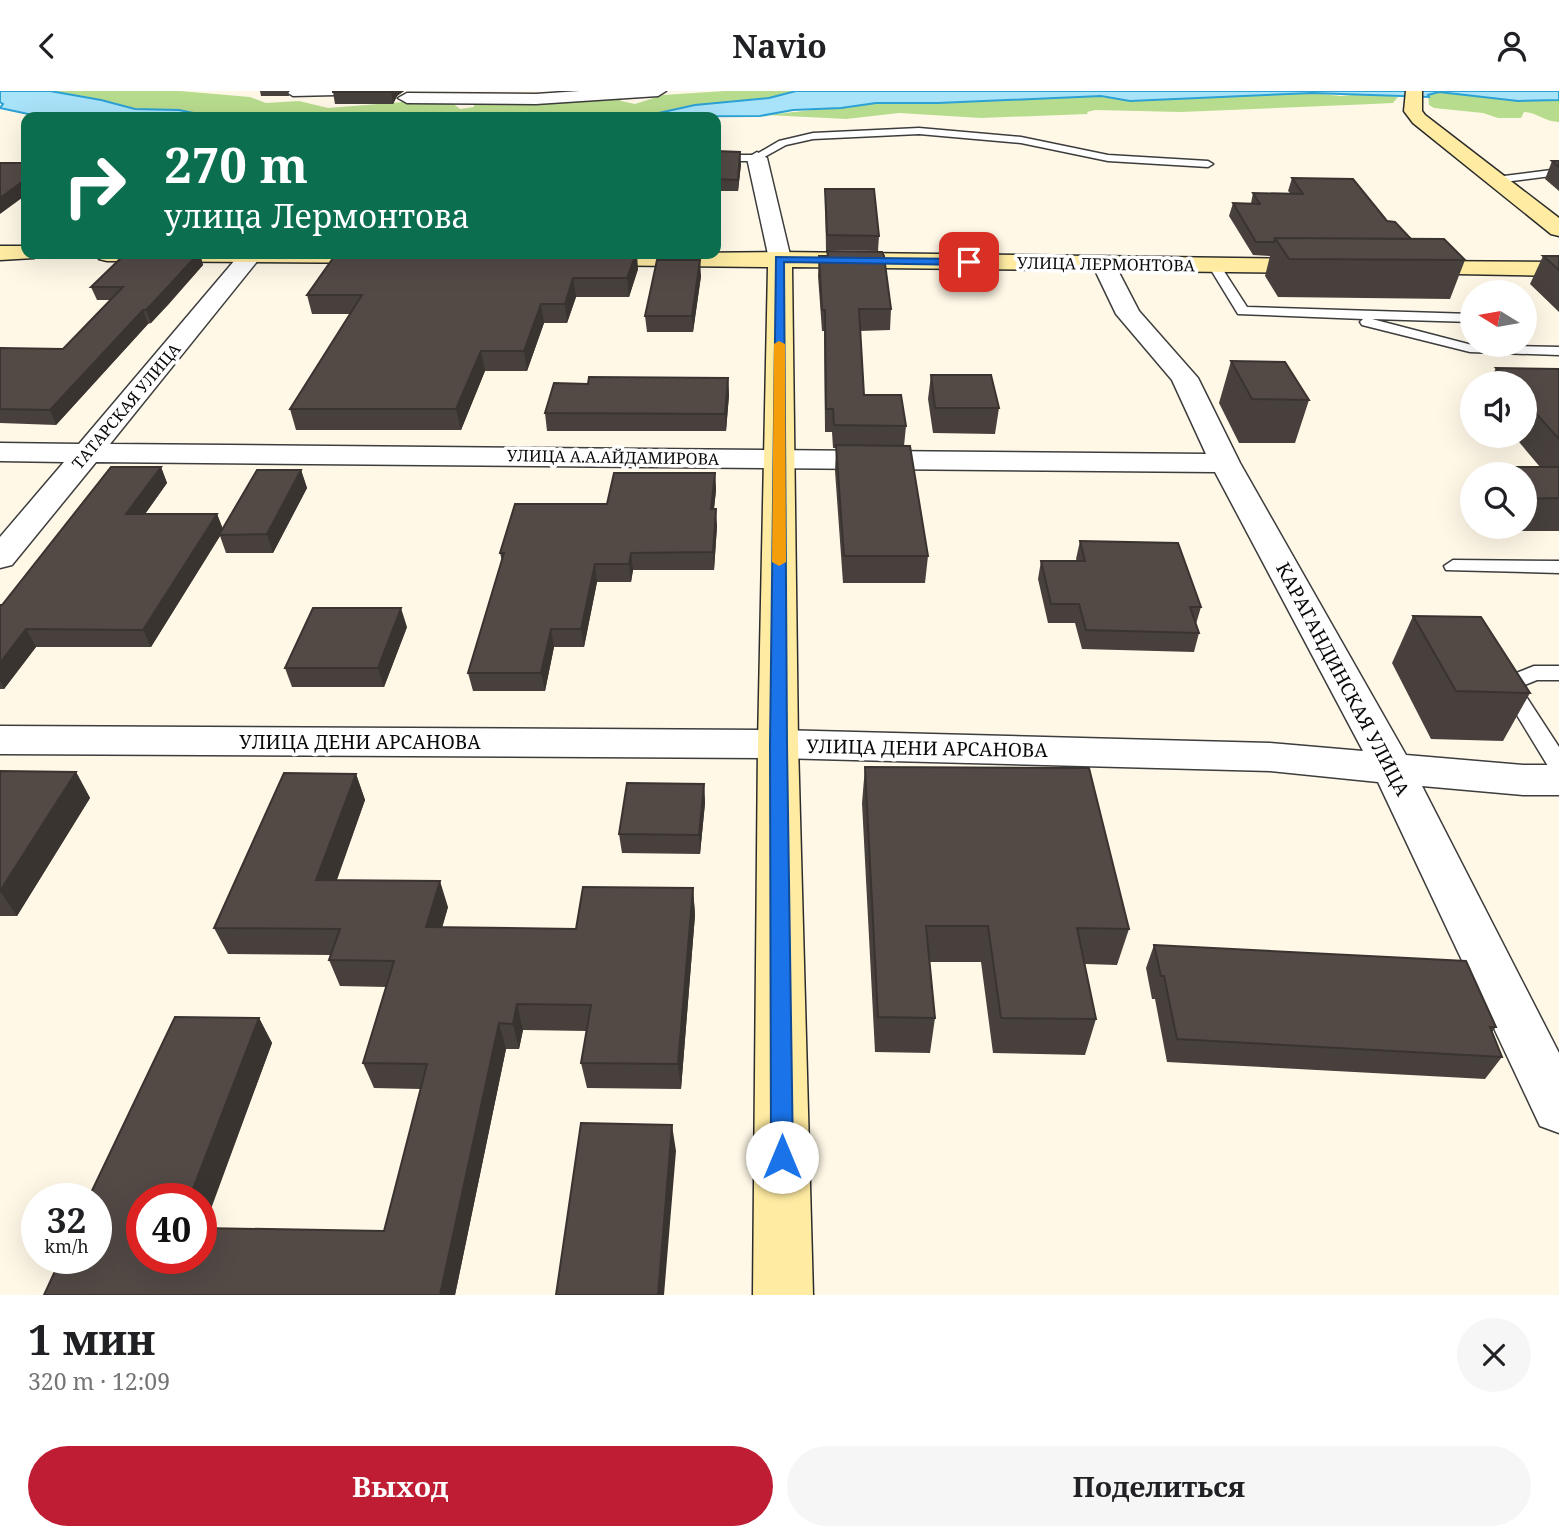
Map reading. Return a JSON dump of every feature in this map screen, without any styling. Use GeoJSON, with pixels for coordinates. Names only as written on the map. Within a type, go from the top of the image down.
{"type":"FeatureCollection","features":[{"type":"Feature","properties":{"kind":"street"},"geometry":{"type":"LineString","coordinates":[[407,98],[657,91]]}},
{"type":"Feature","properties":{"kind":"street"},"geometry":{"type":"LineString","coordinates":[[1414,101],[1419,119],[1559,229]]}},
{"type":"Feature","properties":{"kind":"street"},"geometry":{"type":"LineString","coordinates":[[757,158],[780,259],[779,744],[783,1295]]}},
{"type":"Feature","properties":{"kind":"street"},"geometry":{"type":"LineString","coordinates":[[0,253],[21,253]]}},
{"type":"Feature","properties":{"kind":"street","name":"УЛИЦА ЛЕРМОНТОВА"},"geometry":{"type":"LineString","coordinates":[[721,258],[1338,267]]}},
{"type":"Feature","properties":{"kind":"street","name":"ТАТАРСКАЯ УЛИЦА"},"geometry":{"type":"LineString","coordinates":[[0,558],[247,259]]}},
{"type":"Feature","properties":{"kind":"street","name":"КАРАГАНДИНСКАЯ УЛИЦА"},"geometry":{"type":"LineString","coordinates":[[1104,264],[1128,314],[1184,378],[1225,463],[1392,767],[1549,1069],[1559,1108]]}},
{"type":"Feature","properties":{"kind":"street"},"geometry":{"type":"LineString","coordinates":[[1393,267],[1559,269]]}},
{"type":"Feature","properties":{"kind":"street","name":"УЛИЦА А.А.АЙДАМИРОВА"},"geometry":{"type":"LineString","coordinates":[[0,452],[1225,463]]}},
{"type":"Feature","properties":{"kind":"street","name":"УЛИЦА ДЕНИ АРСАНОВА"},"geometry":{"type":"LineString","coordinates":[[0,740],[779,744],[1270,757],[1523,780],[1559,780]]}},
{"type":"Feature","properties":{"kind":"lane"},"geometry":{"type":"LineString","coordinates":[[295,91],[293,93],[379,91]]}},
{"type":"Feature","properties":{"kind":"lane"},"geometry":{"type":"LineString","coordinates":[[721,158],[757,158],[783,143],[813,136],[919,131],[1021,140],[1108,158],[1208,164]]}},
{"type":"Feature","properties":{"kind":"lane"},"geometry":{"type":"LineString","coordinates":[[1496,180],[1559,173]]}},
{"type":"Feature","properties":{"kind":"lane"},"geometry":{"type":"LineString","coordinates":[[1214,265],[1243,311],[1460,317]]}},
{"type":"Feature","properties":{"kind":"lane"},"geometry":{"type":"LineString","coordinates":[[1331,313],[1460,345]]}},
{"type":"Feature","properties":{"kind":"lane"},"geometry":{"type":"LineString","coordinates":[[1537,350],[1559,351]]}},
{"type":"Feature","properties":{"kind":"lane"},"geometry":{"type":"LineString","coordinates":[[1452,566],[1559,567]]}},
{"type":"Feature","properties":{"kind":"lane"},"geometry":{"type":"LineString","coordinates":[[1559,673],[1534,673],[1508,684],[1559,765]]}},
{"type":"Feature","properties":{"kind":"green space"},"geometry":{"type":"Polygon","coordinates":[[[50,91],[180,91],[250,97],[266,103],[299,101],[328,108],[403,102],[451,102],[460,109],[474,107],[474,103],[621,97],[621,101],[635,104],[663,95],[725,91],[796,91],[769,98],[695,105],[663,112],[189,112],[135,109],[50,91]]]}},
{"type":"Feature","properties":{"kind":"green space"},"geometry":{"type":"Polygon","coordinates":[[[1439,92],[1518,101],[1559,100],[1559,122],[1528,112],[1524,112],[1521,118],[1498,118],[1483,113],[1434,108],[1429,105],[1428,95],[1439,92]]]}},
{"type":"Feature","properties":{"kind":"green space"},"geometry":{"type":"Polygon","coordinates":[[[1312,93],[1341,96],[1374,93],[1398,97],[1393,103],[1181,112],[1095,110],[1087,112],[1088,114],[981,118],[899,113],[846,119],[767,115],[876,103],[1095,96],[1130,101],[1312,93]]]}},
{"type":"Feature","properties":{"kind":"water"},"geometry":{"type":"Polygon","coordinates":[[[0,91],[50,91],[135,109],[189,112],[21,112],[0,108],[3,104],[0,102],[0,91]]]}},
{"type":"Feature","properties":{"kind":"water"},"geometry":{"type":"Polygon","coordinates":[[[796,91],[1559,91],[1559,100],[1518,101],[1439,92],[1428,95],[1429,97],[1312,93],[1130,101],[1101,96],[876,103],[793,110],[760,116],[721,116],[721,112],[663,112],[695,105],[769,98],[796,91]]]}},
{"type":"Feature","properties":{"kind":"building"},"geometry":{"type":"Polygon","coordinates":[[[333,91],[391,91],[333,92],[333,91]]]}},
{"type":"Feature","properties":{"kind":"building"},"geometry":{"type":"Polygon","coordinates":[[[721,151],[740,152],[738,180],[721,179],[721,151]]]}},
{"type":"Feature","properties":{"kind":"building"},"geometry":{"type":"Polygon","coordinates":[[[0,163],[21,163],[21,183],[0,198],[0,163]]]}},
{"type":"Feature","properties":{"kind":"building"},"geometry":{"type":"Polygon","coordinates":[[[1292,178],[1353,179],[1387,221],[1395,222],[1411,239],[1275,238],[1274,242],[1256,242],[1233,203],[1260,204],[1253,193],[1303,194],[1292,178]]]}},
{"type":"Feature","properties":{"kind":"building"},"geometry":{"type":"Polygon","coordinates":[[[825,189],[874,189],[879,236],[827,235],[825,189]]]}},
{"type":"Feature","properties":{"kind":"building"},"geometry":{"type":"Polygon","coordinates":[[[1275,238],[1444,239],[1465,260],[1289,259],[1275,238]]]}},
{"type":"Feature","properties":{"kind":"building"},"geometry":{"type":"Polygon","coordinates":[[[827,251],[882,252],[884,256],[891,309],[859,309],[864,395],[901,395],[906,426],[834,425],[833,409],[826,409],[825,310],[822,310],[819,256],[828,256],[827,251]]]}},
{"type":"Feature","properties":{"kind":"building"},"geometry":{"type":"Polygon","coordinates":[[[1543,256],[1559,256],[1559,270],[1543,256]]]}},
{"type":"Feature","properties":{"kind":"building"},"geometry":{"type":"Polygon","coordinates":[[[120,259],[193,259],[50,410],[0,409],[0,348],[63,349],[123,287],[91,287],[120,259]]]}},
{"type":"Feature","properties":{"kind":"building"},"geometry":{"type":"Polygon","coordinates":[[[332,259],[634,259],[627,278],[573,278],[565,304],[541,304],[524,351],[481,351],[456,409],[290,409],[362,295],[307,295],[332,259]]]}},
{"type":"Feature","properties":{"kind":"building"},"geometry":{"type":"Polygon","coordinates":[[[657,260],[700,260],[692,316],[645,316],[657,260]]]}},
{"type":"Feature","properties":{"kind":"building"},"geometry":{"type":"Polygon","coordinates":[[[1231,361],[1285,362],[1309,400],[1252,399],[1231,361]]]}},
{"type":"Feature","properties":{"kind":"building"},"geometry":{"type":"Polygon","coordinates":[[[1496,368],[1559,369],[1559,439],[1537,414],[1537,371],[1499,371],[1496,368]]]}},
{"type":"Feature","properties":{"kind":"building"},"geometry":{"type":"Polygon","coordinates":[[[931,375],[991,375],[999,408],[935,408],[931,375]]]}},
{"type":"Feature","properties":{"kind":"building"},"geometry":{"type":"Polygon","coordinates":[[[589,377],[728,378],[725,414],[545,413],[554,383],[588,384],[589,377]]]}},
{"type":"Feature","properties":{"kind":"building"},"geometry":{"type":"Polygon","coordinates":[[[836,445],[910,446],[928,556],[844,556],[836,445]]]}},
{"type":"Feature","properties":{"kind":"building"},"geometry":{"type":"Polygon","coordinates":[[[111,467],[161,467],[126,514],[217,514],[143,630],[26,629],[0,663],[0,605],[111,467]]]}},
{"type":"Feature","properties":{"kind":"building"},"geometry":{"type":"Polygon","coordinates":[[[1537,467],[1559,467],[1559,498],[1537,499],[1537,467]]]}},
{"type":"Feature","properties":{"kind":"building"},"geometry":{"type":"Polygon","coordinates":[[[257,470],[301,470],[267,534],[219,535],[257,470]]]}},
{"type":"Feature","properties":{"kind":"building"},"geometry":{"type":"Polygon","coordinates":[[[614,473],[715,473],[711,509],[716,509],[713,552],[631,553],[629,564],[595,564],[581,629],[551,629],[541,673],[468,673],[504,553],[500,553],[515,504],[607,504],[614,473]]]}},
{"type":"Feature","properties":{"kind":"building"},"geometry":{"type":"Polygon","coordinates":[[[1080,541],[1178,543],[1201,607],[1190,607],[1199,633],[1086,630],[1079,604],[1051,604],[1041,561],[1085,561],[1080,541]]]}},
{"type":"Feature","properties":{"kind":"building"},"geometry":{"type":"Polygon","coordinates":[[[313,608],[401,608],[378,668],[285,668],[313,608]]]}},
{"type":"Feature","properties":{"kind":"building"},"geometry":{"type":"Polygon","coordinates":[[[1413,616],[1481,617],[1530,693],[1456,691],[1413,616]]]}},
{"type":"Feature","properties":{"kind":"building"},"geometry":{"type":"Polygon","coordinates":[[[865,767],[1089,768],[1129,929],[1077,928],[1096,1019],[1001,1018],[988,926],[926,926],[935,1018],[878,1017],[865,767]]]}},
{"type":"Feature","properties":{"kind":"building"},"geometry":{"type":"Polygon","coordinates":[[[0,771],[76,772],[0,891],[0,771]]]}},
{"type":"Feature","properties":{"kind":"building"},"geometry":{"type":"Polygon","coordinates":[[[284,773],[356,774],[316,880],[440,881],[426,927],[576,929],[583,887],[693,888],[678,1064],[581,1063],[591,1005],[517,1004],[513,1024],[499,1023],[440,1295],[44,1295],[54,1274],[112,1274],[112,1183],[96,1183],[175,1017],[259,1018],[195,1183],[126,1183],[126,1274],[217,1274],[217,1228],[384,1231],[427,1064],[363,1063],[394,961],[329,960],[340,929],[214,928],[284,773]]]}},
{"type":"Feature","properties":{"kind":"building"},"geometry":{"type":"Polygon","coordinates":[[[627,783],[704,784],[699,835],[619,834],[627,783]]]}},
{"type":"Feature","properties":{"kind":"building"},"geometry":{"type":"Polygon","coordinates":[[[1154,945],[1466,961],[1496,1027],[1490,1027],[1502,1057],[1177,1039],[1164,976],[1161,976],[1154,945]]]}},
{"type":"Feature","properties":{"kind":"building"},"geometry":{"type":"Polygon","coordinates":[[[581,1123],[672,1125],[658,1295],[556,1295],[581,1123]]]}},
{"type":"Feature","properties":{"kind":"slow traffic"},"geometry":{"type":"LineString","coordinates":[[779,344],[779,562]]}},
{"type":"Feature","properties":{"kind":"route"},"geometry":{"type":"LineString","coordinates":[[782,1157],[780,259],[969,262]]}}]}
